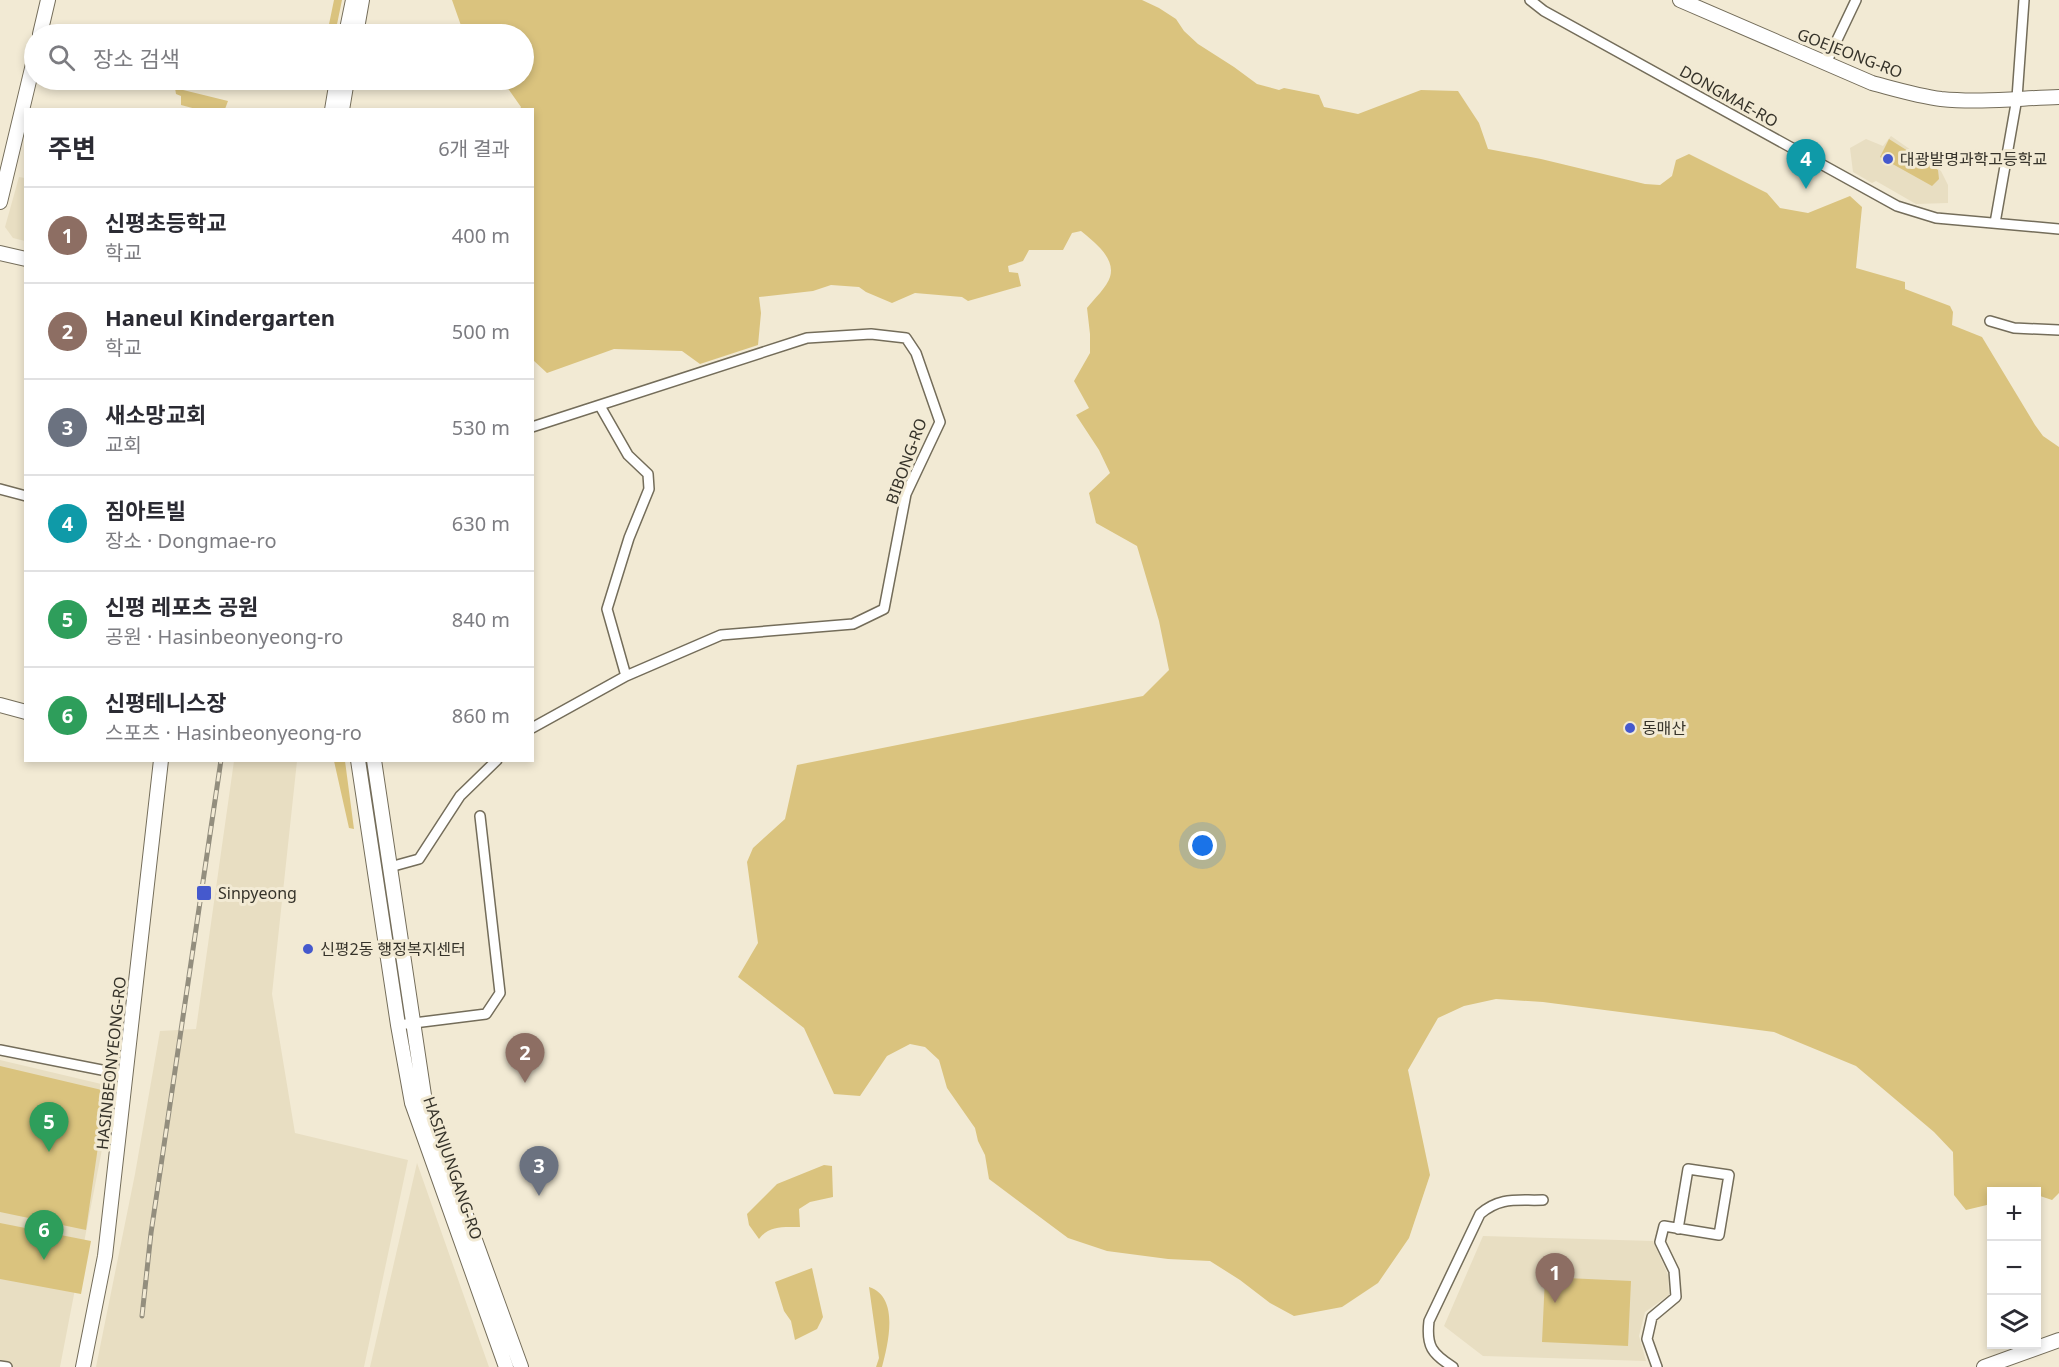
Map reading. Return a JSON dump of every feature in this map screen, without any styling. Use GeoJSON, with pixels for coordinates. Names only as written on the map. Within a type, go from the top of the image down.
{"type":"FeatureCollection","features":[{"type":"Feature","properties":{"kind":"street"},"geometry":{"type":"LineString","coordinates":[[42,24],[48,0]]}},
{"type":"Feature","properties":{"kind":"street"},"geometry":{"type":"LineString","coordinates":[[348,24],[353,0]]}},
{"type":"Feature","properties":{"kind":"street"},"geometry":{"type":"LineString","coordinates":[[358,24],[362,0]]}},
{"type":"Feature","properties":{"kind":"street","name":"DONGMAE-RO"},"geometry":{"type":"LineString","coordinates":[[1530,0],[1544,11],[1897,206],[1936,218],[2059,230]]}},
{"type":"Feature","properties":{"kind":"street","name":"GOEJEONG-RO"},"geometry":{"type":"LineString","coordinates":[[1680,0],[1872,83],[1903,92],[1941,99],[2059,97]]}},
{"type":"Feature","properties":{"kind":"street"},"geometry":{"type":"LineString","coordinates":[[1826,63],[1856,0]]}},
{"type":"Feature","properties":{"kind":"street"},"geometry":{"type":"LineString","coordinates":[[1995,223],[2017,98],[2024,0]]}},
{"type":"Feature","properties":{"kind":"street"},"geometry":{"type":"LineString","coordinates":[[0,202],[27,90]]}},
{"type":"Feature","properties":{"kind":"street"},"geometry":{"type":"LineString","coordinates":[[332,108],[336,90]]}},
{"type":"Feature","properties":{"kind":"street"},"geometry":{"type":"LineString","coordinates":[[342,108],[345,90]]}},
{"type":"Feature","properties":{"kind":"street"},"geometry":{"type":"LineString","coordinates":[[0,246],[24,252]]}},
{"type":"Feature","properties":{"kind":"street"},"geometry":{"type":"LineString","coordinates":[[0,253],[24,259]]}},
{"type":"Feature","properties":{"kind":"street"},"geometry":{"type":"LineString","coordinates":[[1990,321],[2014,328],[2059,330]]}},
{"type":"Feature","properties":{"kind":"street","name":"BIBONG-RO"},"geometry":{"type":"LineString","coordinates":[[534,426],[807,338],[871,334],[906,338],[916,353],[940,422],[906,494],[884,609],[853,624],[721,635],[626,676],[534,727]]}},
{"type":"Feature","properties":{"kind":"street"},"geometry":{"type":"LineString","coordinates":[[600,406],[628,455],[648,474],[649,489],[629,538],[608,609],[626,676]]}},
{"type":"Feature","properties":{"kind":"street"},"geometry":{"type":"LineString","coordinates":[[0,489],[24,495]]}},
{"type":"Feature","properties":{"kind":"street"},"geometry":{"type":"LineString","coordinates":[[0,705],[24,711]]}},
{"type":"Feature","properties":{"kind":"street","name":"HASINBEONYEONG-RO"},"geometry":{"type":"LineString","coordinates":[[83,1367],[105,1256],[161,762]]}},
{"type":"Feature","properties":{"kind":"street","name":"HASINJUNGANG-RO"},"geometry":{"type":"LineString","coordinates":[[358,762],[398,1025],[419,1102],[506,1367]]}},
{"type":"Feature","properties":{"kind":"street"},"geometry":{"type":"LineString","coordinates":[[374,762],[415,1024],[419,1102],[521,1367]]}},
{"type":"Feature","properties":{"kind":"street"},"geometry":{"type":"LineString","coordinates":[[374,871],[419,859],[460,796],[495,762]]}},
{"type":"Feature","properties":{"kind":"street"},"geometry":{"type":"LineString","coordinates":[[398,1025],[486,1014],[500,993],[480,816]]}},
{"type":"Feature","properties":{"kind":"street"},"geometry":{"type":"LineString","coordinates":[[0,1050],[127,1075]]}},
{"type":"Feature","properties":{"kind":"street"},"geometry":{"type":"LineString","coordinates":[[1657,1367],[1647,1338],[1652,1317],[1676,1297],[1674,1271],[1660,1242],[1664,1226],[1678,1229],[1719,1235],[1729,1175],[1688,1169],[1678,1229]]}},
{"type":"Feature","properties":{"kind":"street"},"geometry":{"type":"LineString","coordinates":[[1453,1367],[1439,1358],[1430,1347],[1427,1335],[1429,1321],[1480,1214],[1491,1204],[1502,1201],[1543,1200]]}},
{"type":"Feature","properties":{"kind":"street"},"geometry":{"type":"LineString","coordinates":[[1984,1367],[2059,1340]]}},
{"type":"Feature","properties":{"kind":"street"},"geometry":{"type":"LineString","coordinates":[[0,1366],[7,1367]]}},
{"type":"Feature","properties":{"kind":"shaded area"},"geometry":{"type":"Polygon","coordinates":[[[334,0],[342,0],[337,24],[329,24],[334,0]]]}},
{"type":"Feature","properties":{"kind":"shaded area"},"geometry":{"type":"Polygon","coordinates":[[[452,0],[1142,0],[1176,19],[1184,31],[1198,44],[1257,84],[1279,90],[1284,88],[1319,95],[1324,107],[1358,114],[1421,90],[1458,91],[1479,123],[1488,149],[1645,184],[1660,185],[1672,176],[1676,160],[1689,154],[1767,193],[1780,208],[1808,213],[1850,196],[1862,207],[1856,268],[1905,282],[1905,289],[1950,306],[1953,312],[1952,325],[1982,337],[2035,425],[2043,436],[2059,447],[2059,1193],[2052,1200],[2041,1196],[2041,1187],[1987,1187],[1987,1205],[1966,1210],[1954,1195],[1953,1152],[1934,1132],[1856,1066],[1774,1032],[1543,1002],[1496,999],[1464,1006],[1438,1018],[1408,1070],[1430,1175],[1409,1238],[1378,1283],[1342,1307],[1294,1316],[1270,1303],[1210,1261],[1168,1259],[1107,1251],[1068,1238],[989,1179],[985,1155],[975,1128],[947,1088],[939,1060],[925,1047],[910,1044],[887,1056],[860,1096],[834,1094],[804,1028],[738,977],[758,943],[747,862],[753,848],[785,819],[797,765],[1143,696],[1169,670],[1159,621],[1137,546],[1096,523],[1089,493],[1110,473],[1099,450],[1076,415],[1089,408],[1074,381],[1090,353],[1087,308],[1108,281],[1110,263],[1103,251],[1081,231],[1072,233],[1063,250],[1029,250],[1023,261],[1008,266],[1009,272],[1018,273],[1021,286],[968,301],[962,297],[915,293],[892,303],[859,287],[831,285],[813,291],[759,297],[761,313],[758,345],[700,364],[682,351],[614,349],[547,373],[534,361],[534,108],[520,108],[509,90],[534,90],[534,24],[460,24],[452,0]]]}},
{"type":"Feature","properties":{"kind":"shaded area"},"geometry":{"type":"Polygon","coordinates":[[[175,90],[183,90],[228,101],[225,108],[192,108],[181,105],[181,96],[176,94],[175,90]]]}},
{"type":"Feature","properties":{"kind":"shaded area","name":"대광발명과학고등학교"},"geometry":{"type":"Polygon","coordinates":[[[1891,136],[1941,171],[1948,185],[1948,203],[1916,204],[1876,181],[1872,183],[1853,172],[1850,148],[1866,139],[1883,146],[1891,136]]]}},
{"type":"Feature","properties":{"kind":"shaded area"},"geometry":{"type":"Polygon","coordinates":[[[1889,139],[1938,170],[1939,179],[1932,186],[1880,157],[1889,139]]]}},
{"type":"Feature","properties":{"kind":"shaded area"},"geometry":{"type":"Polygon","coordinates":[[[19,177],[24,178],[24,241],[13,238],[5,227],[19,177]]]}},
{"type":"Feature","properties":{"kind":"shaded area"},"geometry":{"type":"Polygon","coordinates":[[[234,762],[297,762],[272,994],[295,1133],[408,1160],[364,1367],[96,1367],[135,1174],[160,1031],[196,1029],[234,762]]]}},
{"type":"Feature","properties":{"kind":"shaded area"},"geometry":{"type":"Polygon","coordinates":[[[334,762],[345,762],[354,829],[349,828],[334,762]]]}},
{"type":"Feature","properties":{"kind":"shaded area"},"geometry":{"type":"Polygon","coordinates":[[[0,1060],[114,1087],[60,1367],[0,1367],[0,1060]]]}},
{"type":"Feature","properties":{"kind":"shaded area"},"geometry":{"type":"Polygon","coordinates":[[[0,1066],[106,1091],[86,1230],[0,1212],[0,1066]]]}},
{"type":"Feature","properties":{"kind":"shaded area"},"geometry":{"type":"Polygon","coordinates":[[[417,1163],[489,1367],[370,1367],[417,1163]]]}},
{"type":"Feature","properties":{"kind":"shaded area"},"geometry":{"type":"Polygon","coordinates":[[[824,1165],[832,1166],[833,1197],[810,1202],[799,1209],[800,1227],[772,1229],[759,1239],[749,1225],[747,1214],[777,1184],[824,1165]]]}},
{"type":"Feature","properties":{"kind":"shaded area"},"geometry":{"type":"Polygon","coordinates":[[[0,1223],[91,1241],[81,1294],[0,1279],[0,1223]]]}},
{"type":"Feature","properties":{"kind":"shaded area"},"geometry":{"type":"Polygon","coordinates":[[[1483,1236],[1653,1241],[1668,1275],[1669,1295],[1645,1312],[1639,1336],[1646,1361],[1483,1356],[1444,1326],[1483,1236]]]}},
{"type":"Feature","properties":{"kind":"shaded area"},"geometry":{"type":"Polygon","coordinates":[[[812,1268],[823,1317],[817,1329],[795,1340],[791,1321],[784,1311],[775,1282],[812,1268]]]}},
{"type":"Feature","properties":{"kind":"shaded area"},"geometry":{"type":"Polygon","coordinates":[[[1545,1277],[1631,1281],[1628,1346],[1542,1342],[1545,1277]]]}},
{"type":"Feature","properties":{"kind":"shaded area"},"geometry":{"type":"Polygon","coordinates":[[[869,1287],[879,1292],[885,1300],[888,1311],[889,1334],[882,1367],[876,1367],[879,1358],[869,1287]]]}},
{"type":"Feature","properties":{"kind":"railway"},"geometry":{"type":"LineString","coordinates":[[142,1316],[151,1233],[221,762]]}},
{"type":"Feature","properties":{"kind":"place","name":"대광발명과학고등학교"},"geometry":{"type":"Point","coordinates":[1888,159]}},
{"type":"Feature","properties":{"kind":"place","name":"짐아트빌"},"geometry":{"type":"Point","coordinates":[1806,189]}},
{"type":"Feature","properties":{"kind":"place","name":"동매산"},"geometry":{"type":"Point","coordinates":[1630,728]}},
{"type":"Feature","properties":{"kind":"place","name":"Sinpyeong"},"geometry":{"type":"Point","coordinates":[204,893]}},
{"type":"Feature","properties":{"kind":"place","name":"신평2동 행정복지센터"},"geometry":{"type":"Point","coordinates":[308,949]}},
{"type":"Feature","properties":{"kind":"place","name":"Haneul Kindergarten"},"geometry":{"type":"Point","coordinates":[525,1083]}},
{"type":"Feature","properties":{"kind":"place","name":"신평 레포츠 공원"},"geometry":{"type":"Point","coordinates":[49,1152]}},
{"type":"Feature","properties":{"kind":"place","name":"새소망교회"},"geometry":{"type":"Point","coordinates":[539,1196]}},
{"type":"Feature","properties":{"kind":"place","name":"신평테니스장"},"geometry":{"type":"Point","coordinates":[44,1260]}},
{"type":"Feature","properties":{"kind":"place","name":"신평초등학교"},"geometry":{"type":"Point","coordinates":[1555,1303]}}]}
